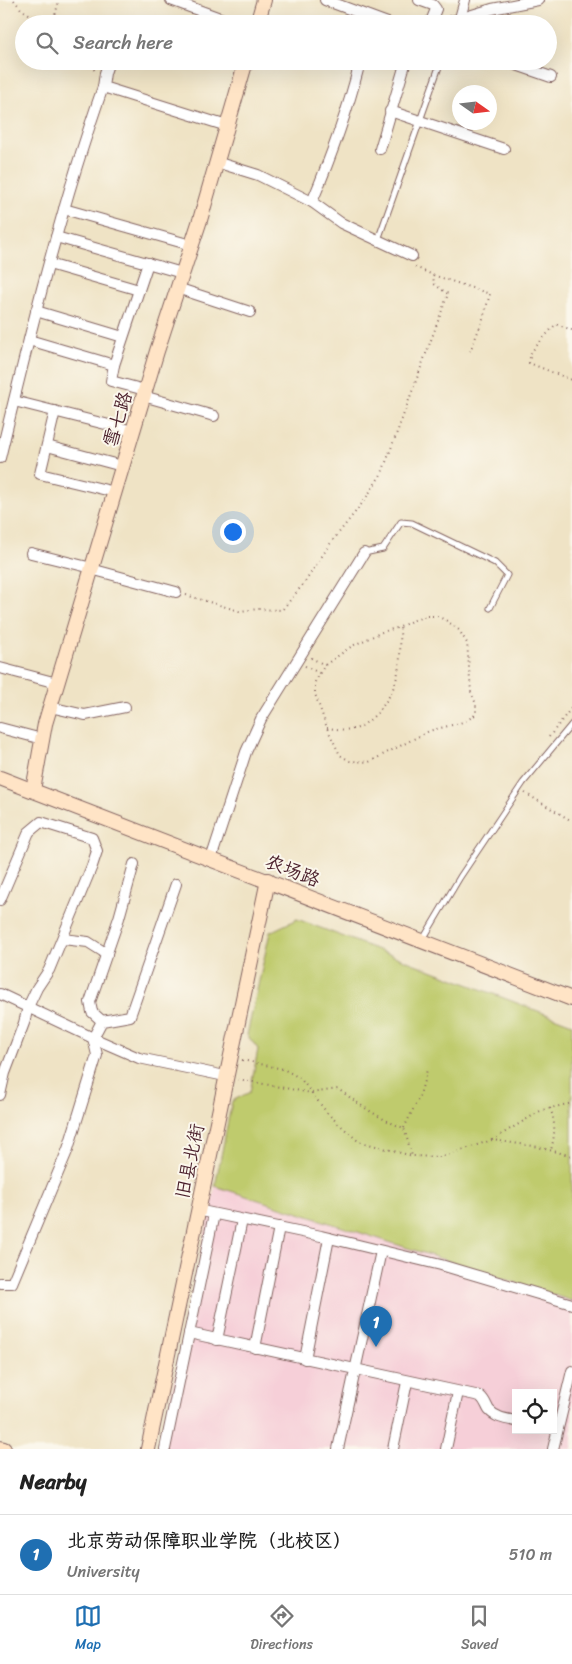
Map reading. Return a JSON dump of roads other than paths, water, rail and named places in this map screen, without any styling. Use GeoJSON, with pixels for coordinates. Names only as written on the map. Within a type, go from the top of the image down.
{"type":"FeatureCollection","features":[{"type":"Feature","properties":{"kind":"street"},"geometry":{"type":"LineString","coordinates":[[171,0],[212,15]]}},
{"type":"Feature","properties":{"kind":"street"},"geometry":{"type":"LineString","coordinates":[[260,15],[264,0]]}},
{"type":"Feature","properties":{"kind":"street"},"geometry":{"type":"LineString","coordinates":[[419,0],[433,5],[436,9],[434,15]]}},
{"type":"Feature","properties":{"kind":"street"},"geometry":{"type":"LineString","coordinates":[[461,15],[465,0]]}},
{"type":"Feature","properties":{"kind":"street"},"geometry":{"type":"LineString","coordinates":[[471,15],[538,0]]}},
{"type":"Feature","properties":{"kind":"street"},"geometry":{"type":"LineString","coordinates":[[331,1],[367,15]]}},
{"type":"Feature","properties":{"kind":"street"},"geometry":{"type":"LineString","coordinates":[[0,458],[48,264],[86,135],[103,88],[106,70]]}},
{"type":"Feature","properties":{"kind":"street","name":"雪七路"},"geometry":{"type":"LineString","coordinates":[[33,790],[50,707],[243,70]]}},
{"type":"Feature","properties":{"kind":"street"},"geometry":{"type":"LineString","coordinates":[[312,202],[350,102],[358,70]]}},
{"type":"Feature","properties":{"kind":"street"},"geometry":{"type":"LineString","coordinates":[[380,149],[403,70]]}},
{"type":"Feature","properties":{"kind":"street"},"geometry":{"type":"LineString","coordinates":[[531,70],[551,77]]}},
{"type":"Feature","properties":{"kind":"street"},"geometry":{"type":"LineString","coordinates":[[103,88],[227,126]]}},
{"type":"Feature","properties":{"kind":"street"},"geometry":{"type":"LineString","coordinates":[[390,111],[504,148]]}},
{"type":"Feature","properties":{"kind":"street"},"geometry":{"type":"LineString","coordinates":[[216,162],[258,176],[312,202],[341,223],[412,256]]}},
{"type":"Feature","properties":{"kind":"street"},"geometry":{"type":"LineString","coordinates":[[64,209],[191,245]]}},
{"type":"Feature","properties":{"kind":"street"},"geometry":{"type":"LineString","coordinates":[[56,237],[182,273]]}},
{"type":"Feature","properties":{"kind":"street"},"geometry":{"type":"LineString","coordinates":[[148,263],[114,365],[111,381],[214,416]]}},
{"type":"Feature","properties":{"kind":"street"},"geometry":{"type":"LineString","coordinates":[[48,264],[138,290]]}},
{"type":"Feature","properties":{"kind":"street"},"geometry":{"type":"LineString","coordinates":[[177,288],[250,312]]}},
{"type":"Feature","properties":{"kind":"street"},"geometry":{"type":"LineString","coordinates":[[36,311],[124,337]]}},
{"type":"Feature","properties":{"kind":"street"},"geometry":{"type":"LineString","coordinates":[[29,340],[114,365]]}},
{"type":"Feature","properties":{"kind":"street"},"geometry":{"type":"LineString","coordinates":[[14,401],[133,431]]}},
{"type":"Feature","properties":{"kind":"street"},"geometry":{"type":"LineString","coordinates":[[55,411],[40,474],[115,492]]}},
{"type":"Feature","properties":{"kind":"street"},"geometry":{"type":"LineString","coordinates":[[47,446],[122,466]]}},
{"type":"Feature","properties":{"kind":"street"},"geometry":{"type":"LineString","coordinates":[[31,553],[176,592]]}},
{"type":"Feature","properties":{"kind":"street"},"geometry":{"type":"LineString","coordinates":[[212,859],[246,752],[261,719],[364,553]]}},
{"type":"Feature","properties":{"kind":"street"},"geometry":{"type":"LineString","coordinates":[[0,668],[58,683]]}},
{"type":"Feature","properties":{"kind":"street"},"geometry":{"type":"LineString","coordinates":[[50,707],[85,714],[125,707]]}},
{"type":"Feature","properties":{"kind":"street"},"geometry":{"type":"LineString","coordinates":[[0,728],[42,740]]}},
{"type":"Feature","properties":{"kind":"street","name":"农场路"},"geometry":{"type":"LineString","coordinates":[[0,778],[572,999]]}},
{"type":"Feature","properties":{"kind":"street"},"geometry":{"type":"LineString","coordinates":[[0,900],[29,832],[41,822],[92,838],[97,851],[63,939],[49,970],[37,988],[28,1007],[5,1073],[0,1095]]}},
{"type":"Feature","properties":{"kind":"street"},"geometry":{"type":"LineString","coordinates":[[102,1022],[92,1012],[90,1002],[107,954],[134,864]]}},
{"type":"Feature","properties":{"kind":"street","name":"旧县北街"},"geometry":{"type":"LineString","coordinates":[[148,1449],[268,880]]}},
{"type":"Feature","properties":{"kind":"street"},"geometry":{"type":"LineString","coordinates":[[0,1282],[12,1283],[68,1149],[97,1055],[93,1038],[102,1022],[130,1016],[176,884]]}},
{"type":"Feature","properties":{"kind":"street"},"geometry":{"type":"LineString","coordinates":[[63,939],[88,942],[107,954]]}},
{"type":"Feature","properties":{"kind":"street"},"geometry":{"type":"LineString","coordinates":[[0,994],[139,1058],[226,1076]]}},
{"type":"Feature","properties":{"kind":"street"},"geometry":{"type":"LineString","coordinates":[[198,1210],[329,1238],[441,1265],[572,1304]]}},
{"type":"Feature","properties":{"kind":"street"},"geometry":{"type":"LineString","coordinates":[[165,1449],[214,1214]]}},
{"type":"Feature","properties":{"kind":"street"},"geometry":{"type":"LineString","coordinates":[[217,1340],[242,1220]]}},
{"type":"Feature","properties":{"kind":"street"},"geometry":{"type":"LineString","coordinates":[[254,1348],[279,1228]]}},
{"type":"Feature","properties":{"kind":"street"},"geometry":{"type":"LineString","coordinates":[[305,1359],[329,1238]]}},
{"type":"Feature","properties":{"kind":"street"},"geometry":{"type":"LineString","coordinates":[[338,1449],[381,1250]]}},
{"type":"Feature","properties":{"kind":"street"},"geometry":{"type":"LineString","coordinates":[[189,1333],[407,1382],[480,1396],[485,1400],[489,1409],[499,1418],[512,1420]]}},
{"type":"Feature","properties":{"kind":"street"},"geometry":{"type":"LineString","coordinates":[[557,1423],[572,1371]]}},
{"type":"Feature","properties":{"kind":"street"},"geometry":{"type":"LineString","coordinates":[[393,1449],[407,1382]]}},
{"type":"Feature","properties":{"kind":"street"},"geometry":{"type":"LineString","coordinates":[[446,1449],[458,1392]]}},
{"type":"Feature","properties":{"kind":"street"},"geometry":{"type":"LineString","coordinates":[[553,1449],[555,1434]]}},
{"type":"Feature","properties":{"kind":"street"},"geometry":{"type":"LineString","coordinates":[[0,1448],[4,1449]]}},
{"type":"Feature","properties":{"kind":"lane"},"geometry":{"type":"LineString","coordinates":[[378,240],[438,70]]}},
{"type":"Feature","properties":{"kind":"lane"},"geometry":{"type":"LineString","coordinates":[[364,553],[382,549],[401,522],[412,523],[495,563],[507,575],[490,608]]}},
{"type":"Feature","properties":{"kind":"lane"},"geometry":{"type":"LineString","coordinates":[[422,941],[460,876],[519,790],[572,724]]}},
{"type":"Feature","properties":{"kind":"place","name":"北京劳动保障职业学院（北校区）"},"geometry":{"type":"Point","coordinates":[376,1347]}}]}
